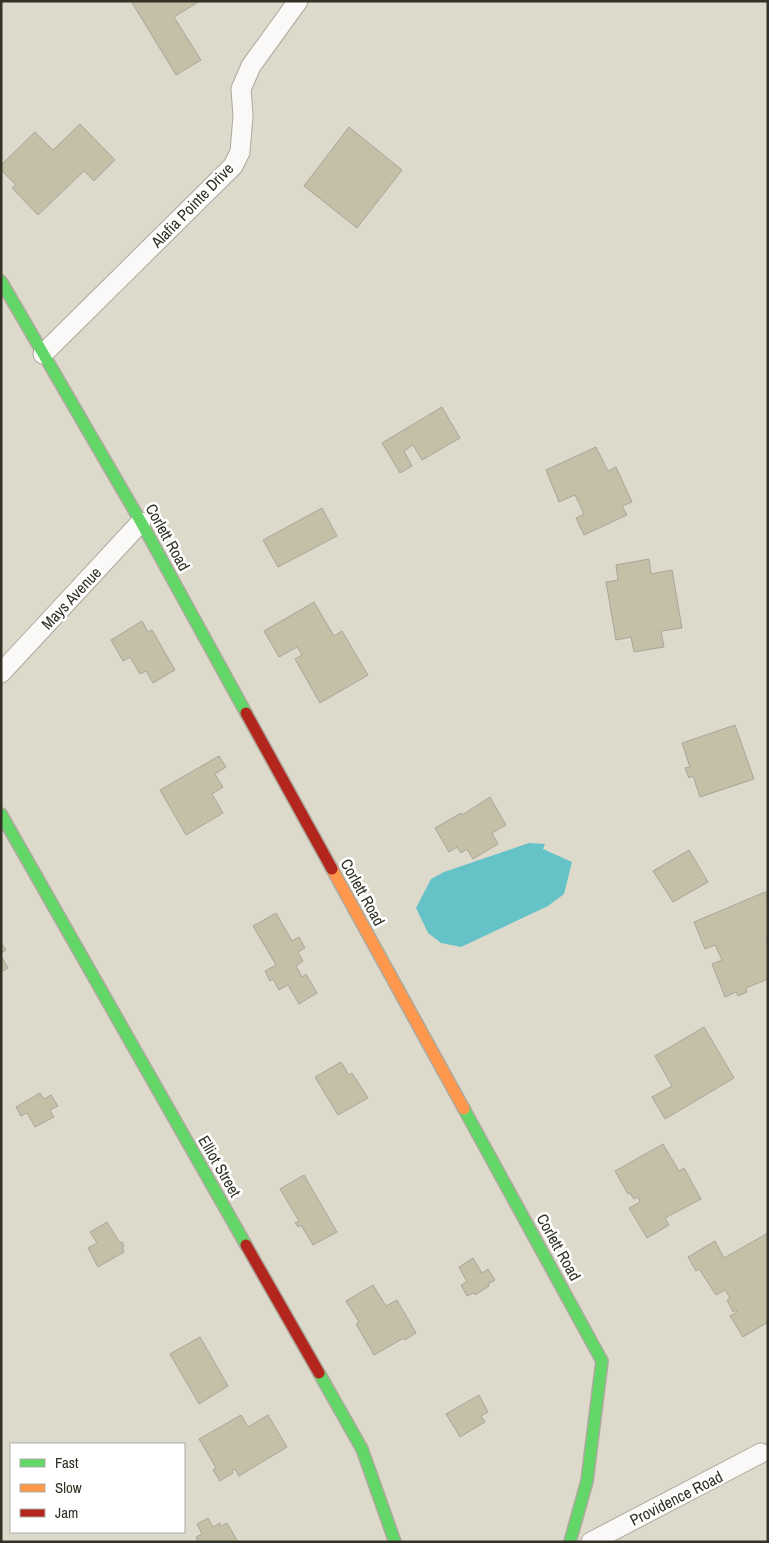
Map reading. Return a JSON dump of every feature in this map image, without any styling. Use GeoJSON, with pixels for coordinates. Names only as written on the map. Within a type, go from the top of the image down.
{"type":"FeatureCollection","features":[{"type":"Feature","properties":{"kind":"street","name":"Alafia Pointe Drive"},"geometry":{"type":"LineString","coordinates":[[44,354],[233,166],[240,152],[241,89],[251,66],[298,1]]}},
{"type":"Feature","properties":{"kind":"street","name":"Corlett Road"},"geometry":{"type":"LineString","coordinates":[[1,281],[141,522],[602,1360],[587,1481],[570,1542]]}},
{"type":"Feature","properties":{"kind":"street","name":"Mays Avenue"},"geometry":{"type":"LineString","coordinates":[[1,673],[141,522]]}},
{"type":"Feature","properties":{"kind":"street","name":"Elliot Street"},"geometry":{"type":"LineString","coordinates":[[1,814],[362,1449],[395,1542]]}},
{"type":"Feature","properties":{"kind":"street","name":"Providence Road"},"geometry":{"type":"LineString","coordinates":[[591,1542],[761,1453]]}},
{"type":"Feature","properties":{"kind":"water"},"geometry":{"type":"Polygon","coordinates":[[[529,843],[545,844],[543,849],[572,862],[564,894],[548,906],[461,947],[441,943],[428,933],[416,908],[431,879],[444,872],[529,843]]]}},
{"type":"Feature","properties":{"kind":"building"},"geometry":{"type":"Polygon","coordinates":[[[131,1],[200,1],[174,17],[201,60],[176,75],[131,1]]]}},
{"type":"Feature","properties":{"kind":"building"},"geometry":{"type":"Polygon","coordinates":[[[80,124],[115,160],[94,181],[84,171],[38,215],[12,188],[16,185],[1,170],[1,165],[35,132],[53,150],[80,124]]]}},
{"type":"Feature","properties":{"kind":"building"},"geometry":{"type":"Polygon","coordinates":[[[349,127],[402,170],[357,228],[304,186],[349,127]]]}},
{"type":"Feature","properties":{"kind":"building"},"geometry":{"type":"Polygon","coordinates":[[[442,407],[460,438],[422,460],[413,445],[404,451],[412,466],[400,473],[382,443],[442,407]]]}},
{"type":"Feature","properties":{"kind":"building"},"geometry":{"type":"Polygon","coordinates":[[[596,447],[608,471],[616,467],[632,502],[622,506],[627,515],[584,535],[576,518],[584,514],[575,495],[559,502],[546,470],[596,447]]]}},
{"type":"Feature","properties":{"kind":"building"},"geometry":{"type":"Polygon","coordinates":[[[322,508],[337,536],[278,567],[263,540],[322,508]]]}},
{"type":"Feature","properties":{"kind":"building"},"geometry":{"type":"Polygon","coordinates":[[[649,559],[651,574],[672,570],[682,628],[661,631],[664,647],[634,652],[631,637],[616,640],[606,582],[618,580],[616,565],[649,559]]]}},
{"type":"Feature","properties":{"kind":"building"},"geometry":{"type":"Polygon","coordinates":[[[314,602],[334,636],[342,631],[368,675],[320,703],[295,659],[302,655],[297,647],[279,657],[264,631],[314,602]]]}},
{"type":"Feature","properties":{"kind":"building"},"geometry":{"type":"Polygon","coordinates":[[[142,621],[148,632],[152,630],[175,670],[153,683],[146,671],[140,674],[130,657],[123,661],[111,640],[142,621]]]}},
{"type":"Feature","properties":{"kind":"building"},"geometry":{"type":"Polygon","coordinates":[[[735,725],[754,779],[700,797],[693,776],[689,778],[685,768],[690,767],[682,743],[735,725]]]}},
{"type":"Feature","properties":{"kind":"building"},"geometry":{"type":"Polygon","coordinates":[[[219,756],[226,767],[215,774],[223,787],[212,794],[223,813],[186,835],[160,790],[219,756]]]}},
{"type":"Feature","properties":{"kind":"building"},"geometry":{"type":"Polygon","coordinates":[[[490,797],[506,825],[492,833],[498,844],[473,859],[467,849],[461,853],[457,847],[449,852],[435,828],[461,813],[462,815],[490,797]]]}},
{"type":"Feature","properties":{"kind":"building"},"geometry":{"type":"Polygon","coordinates":[[[689,850],[708,882],[673,902],[653,871],[689,850]]]}},
{"type":"Feature","properties":{"kind":"building"},"geometry":{"type":"Polygon","coordinates":[[[765,892],[768,898],[768,939],[766,939],[768,943],[768,979],[746,988],[747,992],[738,996],[736,992],[725,997],[712,964],[722,960],[715,945],[705,949],[694,922],[765,892]]]}},
{"type":"Feature","properties":{"kind":"building"},"geometry":{"type":"Polygon","coordinates":[[[276,913],[292,941],[299,937],[305,948],[298,952],[303,961],[296,966],[302,977],[306,974],[317,993],[299,1004],[288,985],[279,990],[273,979],[270,981],[265,971],[276,965],[253,926],[276,913]]]}},
{"type":"Feature","properties":{"kind":"building"},"geometry":{"type":"Polygon","coordinates":[[[1,943],[6,950],[1,953],[1,943]]]}},
{"type":"Feature","properties":{"kind":"building"},"geometry":{"type":"Polygon","coordinates":[[[1,956],[8,968],[1,972],[1,956]]]}},
{"type":"Feature","properties":{"kind":"building"},"geometry":{"type":"Polygon","coordinates":[[[704,1027],[734,1078],[665,1119],[652,1097],[672,1086],[655,1056],[704,1027]]]}},
{"type":"Feature","properties":{"kind":"building"},"geometry":{"type":"Polygon","coordinates":[[[341,1062],[349,1075],[352,1073],[368,1098],[338,1115],[315,1077],[341,1062]]]}},
{"type":"Feature","properties":{"kind":"building"},"geometry":{"type":"Polygon","coordinates":[[[40,1093],[44,1099],[51,1095],[58,1106],[50,1110],[54,1117],[35,1127],[27,1113],[21,1116],[16,1107],[40,1093]]]}},
{"type":"Feature","properties":{"kind":"building"},"geometry":{"type":"Polygon","coordinates":[[[663,1144],[679,1171],[684,1168],[701,1199],[665,1218],[669,1225],[647,1238],[629,1208],[640,1202],[638,1197],[634,1199],[630,1193],[628,1194],[615,1171],[663,1144]]]}},
{"type":"Feature","properties":{"kind":"building"},"geometry":{"type":"Polygon","coordinates":[[[304,1175],[337,1232],[313,1245],[301,1225],[298,1227],[295,1223],[299,1221],[280,1189],[304,1175]]]}},
{"type":"Feature","properties":{"kind":"building"},"geometry":{"type":"Polygon","coordinates":[[[107,1222],[120,1243],[122,1242],[124,1252],[98,1267],[88,1248],[97,1243],[90,1232],[107,1222]]]}},
{"type":"Feature","properties":{"kind":"building"},"geometry":{"type":"Polygon","coordinates":[[[768,1233],[768,1322],[743,1337],[730,1316],[737,1312],[736,1310],[733,1312],[727,1300],[730,1298],[725,1290],[716,1295],[699,1269],[696,1271],[688,1257],[715,1241],[724,1258],[768,1233]]]}},
{"type":"Feature","properties":{"kind":"building"},"geometry":{"type":"Polygon","coordinates":[[[473,1258],[482,1273],[488,1269],[495,1280],[475,1295],[474,1293],[467,1296],[461,1285],[467,1282],[459,1267],[473,1258]]]}},
{"type":"Feature","properties":{"kind":"building"},"geometry":{"type":"Polygon","coordinates":[[[373,1285],[386,1306],[397,1300],[416,1333],[374,1355],[356,1324],[359,1322],[346,1301],[373,1285]]]}},
{"type":"Feature","properties":{"kind":"building"},"geometry":{"type":"Polygon","coordinates":[[[200,1337],[228,1386],[199,1404],[170,1354],[200,1337]]]}},
{"type":"Feature","properties":{"kind":"building"},"geometry":{"type":"Polygon","coordinates":[[[479,1395],[488,1412],[481,1416],[485,1422],[460,1437],[446,1414],[479,1395]]]}},
{"type":"Feature","properties":{"kind":"building"},"geometry":{"type":"Polygon","coordinates":[[[241,1415],[248,1427],[268,1415],[287,1447],[239,1476],[235,1469],[232,1471],[233,1473],[220,1481],[213,1470],[216,1468],[199,1439],[241,1415]]]}},
{"type":"Feature","properties":{"kind":"building"},"geometry":{"type":"Polygon","coordinates":[[[208,1518],[213,1527],[220,1523],[221,1526],[227,1523],[238,1542],[198,1542],[196,1537],[202,1534],[197,1524],[208,1518]]]}},
{"type":"Feature","properties":{"kind":"traffic: fast"},"geometry":{"type":"LineString","coordinates":[[1,281],[141,522],[246,713]]}},
{"type":"Feature","properties":{"kind":"traffic: fast"},"geometry":{"type":"LineString","coordinates":[[1,814],[246,1245]]}},
{"type":"Feature","properties":{"kind":"traffic: fast"},"geometry":{"type":"LineString","coordinates":[[464,1109],[602,1361],[587,1481],[570,1542]]}},
{"type":"Feature","properties":{"kind":"traffic: fast"},"geometry":{"type":"LineString","coordinates":[[319,1373],[362,1449],[395,1542]]}},
{"type":"Feature","properties":{"kind":"traffic: slow"},"geometry":{"type":"LineString","coordinates":[[332,869],[464,1109]]}},
{"type":"Feature","properties":{"kind":"traffic: jam"},"geometry":{"type":"LineString","coordinates":[[246,713],[332,869]]}},
{"type":"Feature","properties":{"kind":"traffic: jam"},"geometry":{"type":"LineString","coordinates":[[246,1245],[319,1373]]}}]}
